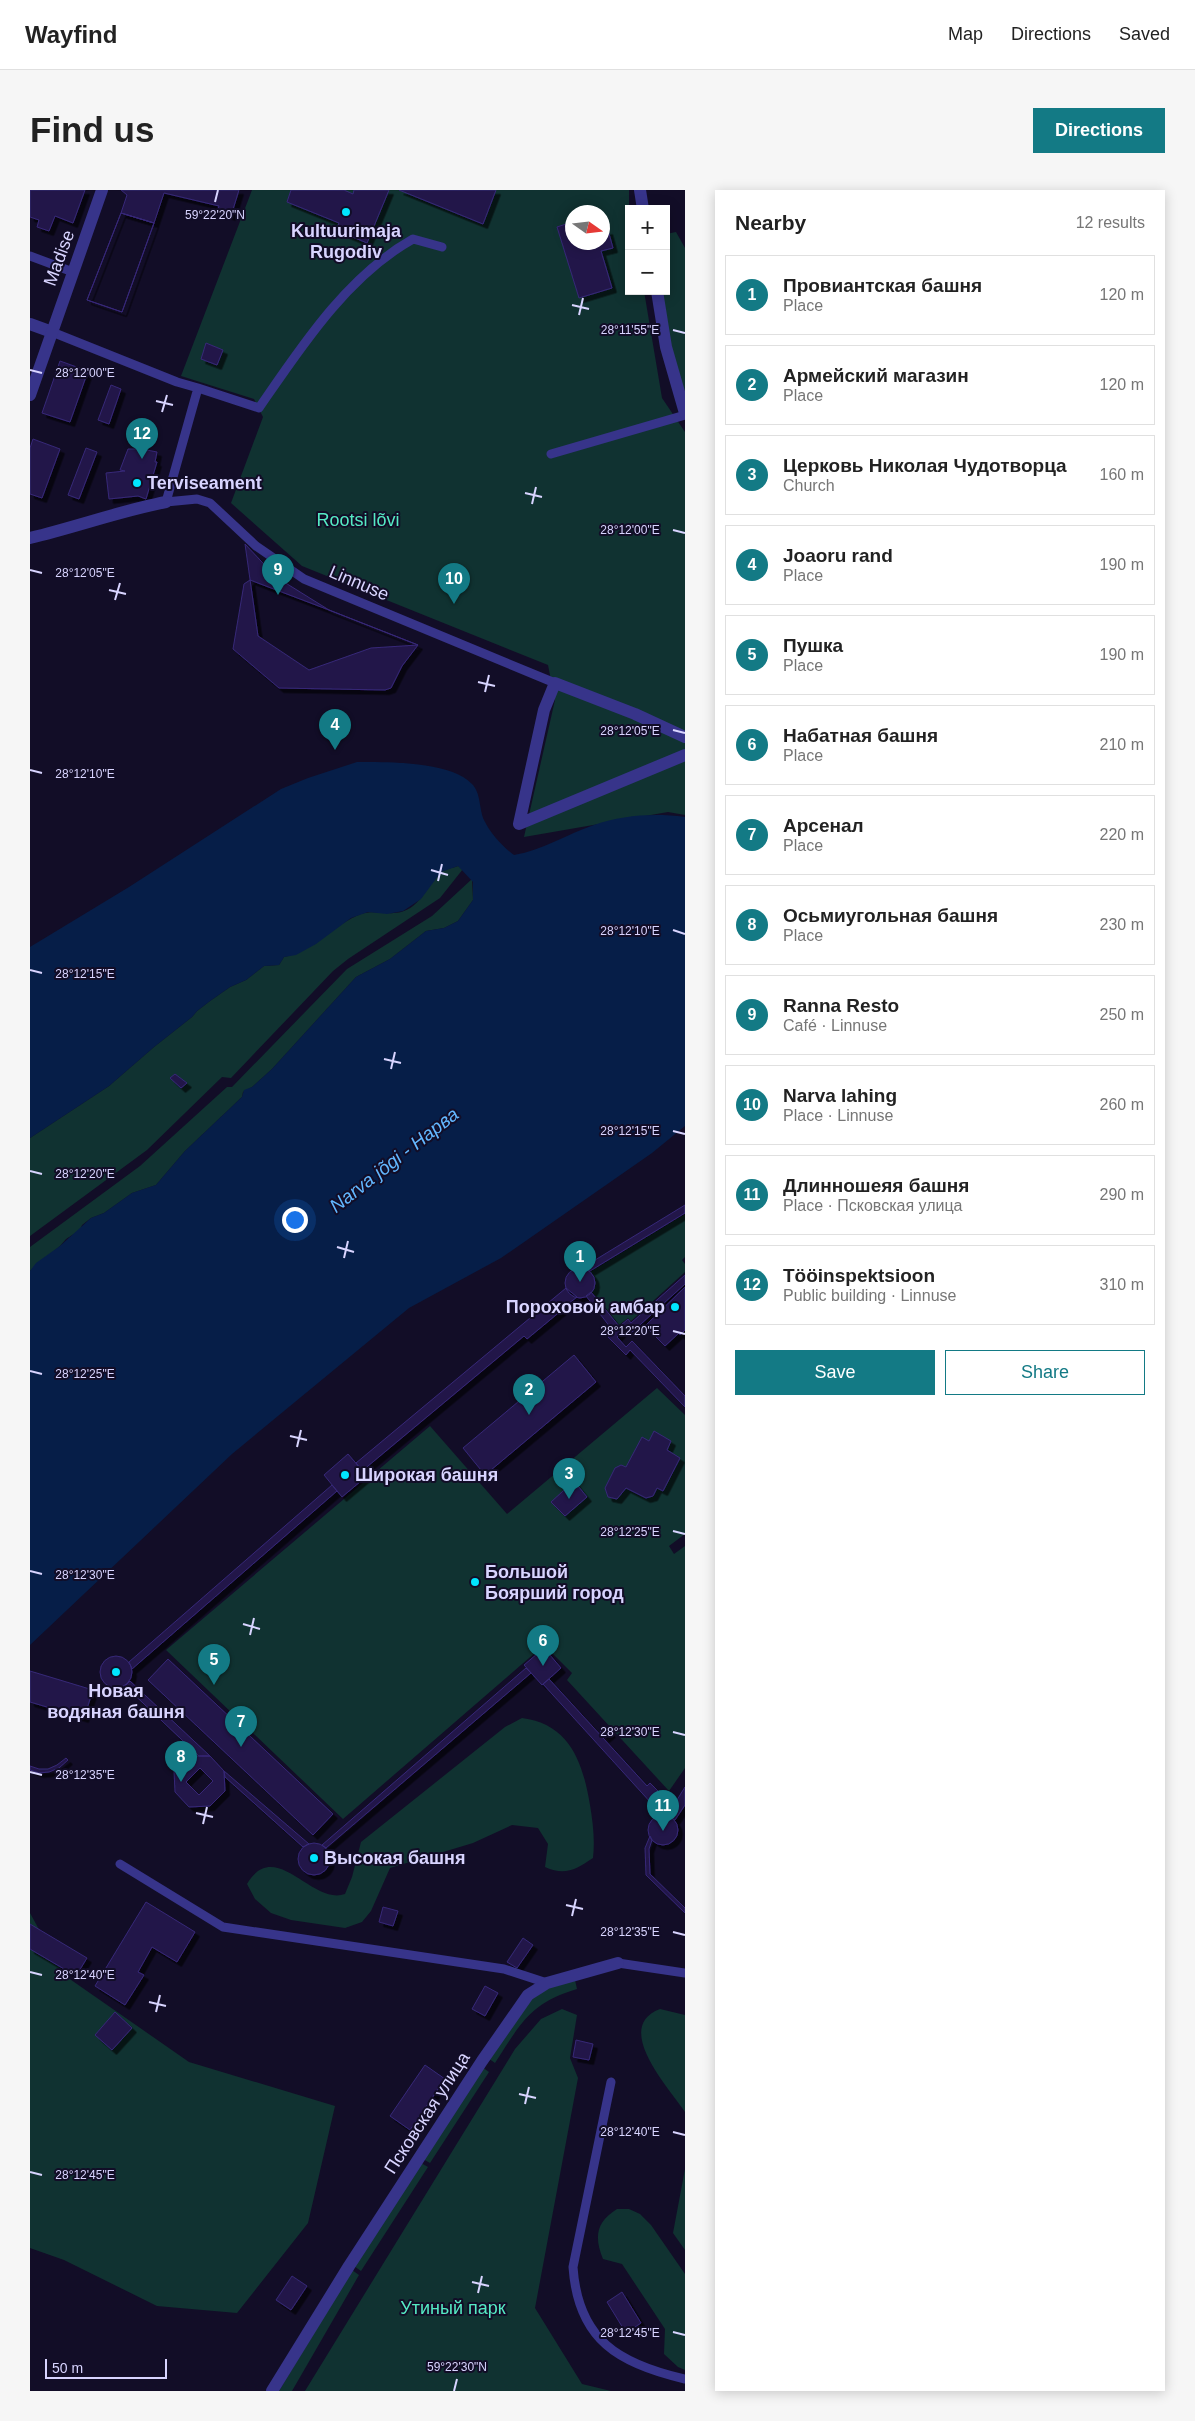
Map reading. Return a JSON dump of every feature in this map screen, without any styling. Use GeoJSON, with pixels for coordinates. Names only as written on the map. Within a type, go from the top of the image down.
{"type":"FeatureCollection","features":[{"type":"Feature","properties":{"kind":"street","name":"Madise"},"geometry":{"type":"LineString","coordinates":[[30,395],[102,190]]}},
{"type":"Feature","properties":{"kind":"street"},"geometry":{"type":"LineString","coordinates":[[640,190],[642,205]]}},
{"type":"Feature","properties":{"kind":"street"},"geometry":{"type":"LineString","coordinates":[[657,295],[666,347],[685,414]]}},
{"type":"Feature","properties":{"kind":"street"},"geometry":{"type":"LineString","coordinates":[[30,324],[52,332]]}},
{"type":"Feature","properties":{"kind":"street","name":"Linnuse"},"geometry":{"type":"LineString","coordinates":[[30,538],[84,524],[126,510],[166,502]]}},
{"type":"Feature","properties":{"kind":"street"},"geometry":{"type":"LineString","coordinates":[[555,684],[544,710],[519,824],[685,755]]}},
{"type":"Feature","properties":{"kind":"street","name":"Linnuse"},"geometry":{"type":"LineString","coordinates":[[555,684],[635,714],[685,737]]}},
{"type":"Feature","properties":{"kind":"street","name":"Псковская улица"},"geometry":{"type":"LineString","coordinates":[[272,2391],[349,2266],[528,1995],[547,1983],[618,1963]]}},
{"type":"Feature","properties":{"kind":"lane"},"geometry":{"type":"LineString","coordinates":[[52,332],[177,382],[258,408],[319,326],[379,262],[413,239],[442,247]]}},
{"type":"Feature","properties":{"kind":"lane"},"geometry":{"type":"LineString","coordinates":[[30,256],[73,272]]}},
{"type":"Feature","properties":{"kind":"lane"},"geometry":{"type":"LineString","coordinates":[[166,502],[198,388]]}},
{"type":"Feature","properties":{"kind":"lane"},"geometry":{"type":"LineString","coordinates":[[551,454],[685,414]]}},
{"type":"Feature","properties":{"kind":"lane","name":"Linnuse"},"geometry":{"type":"LineString","coordinates":[[166,502],[197,499],[210,503],[256,546],[299,576],[555,684]]}},
{"type":"Feature","properties":{"kind":"lane"},"geometry":{"type":"LineString","coordinates":[[120,1864],[223,1927],[504,1970],[547,1983]]}},
{"type":"Feature","properties":{"kind":"lane","name":"Псковская улица"},"geometry":{"type":"LineString","coordinates":[[618,1963],[685,1973]]}},
{"type":"Feature","properties":{"kind":"lane"},"geometry":{"type":"LineString","coordinates":[[611,2082],[573,2267],[575,2293],[584,2315],[603,2342],[620,2356],[641,2367],[685,2379]]}},
{"type":"Feature","properties":{"kind":"green space","name":"Rootsi lõvi"},"geometry":{"type":"Polygon","coordinates":[[[252,190],[629,190],[629,205],[625,205],[625,295],[645,295],[662,398],[685,432],[685,815],[668,812],[524,837],[555,700],[548,665],[302,566],[231,503],[263,417],[254,399],[181,376],[252,190]]]}},
{"type":"Feature","properties":{"kind":"green space"},"geometry":{"type":"Polygon","coordinates":[[[676,232],[685,248],[685,413],[658,295],[670,295],[670,233],[676,232]]]}},
{"type":"Feature","properties":{"kind":"green space"},"geometry":{"type":"Polygon","coordinates":[[[458,866],[463,869],[440,898],[333,971],[231,1078],[222,1077],[147,1150],[30,1236],[30,1138],[109,1086],[197,1011],[230,987],[246,980],[264,966],[279,965],[284,957],[295,954],[314,944],[361,914],[374,912],[393,913],[406,910],[417,902],[440,873],[458,866]]]}},
{"type":"Feature","properties":{"kind":"green space"},"geometry":{"type":"Polygon","coordinates":[[[472,879],[473,900],[458,921],[444,928],[426,931],[390,959],[356,977],[272,1069],[252,1087],[243,1092],[242,1097],[185,1151],[156,1185],[132,1193],[104,1213],[91,1218],[82,1225],[80,1230],[66,1239],[30,1271],[30,1247],[140,1166],[227,1087],[232,1087],[347,969],[432,916],[472,879]]]}},
{"type":"Feature","properties":{"kind":"green space"},"geometry":{"type":"Polygon","coordinates":[[[685,1214],[685,1257],[682,1260],[685,1264],[685,1272],[631,1321],[628,1318],[619,1325],[592,1292],[595,1280],[590,1272],[685,1214]]]}},
{"type":"Feature","properties":{"kind":"green space"},"geometry":{"type":"Polygon","coordinates":[[[657,1388],[685,1415],[685,1534],[669,1546],[674,1554],[685,1546],[685,1768],[669,1791],[567,1680],[572,1673],[544,1645],[343,1819],[166,1650],[430,1426],[507,1514],[657,1388]]]}},
{"type":"Feature","properties":{"kind":"green space"},"geometry":{"type":"Polygon","coordinates":[[[522,1718],[552,1728],[563,1737],[578,1761],[587,1789],[591,1812],[594,1838],[593,1858],[581,1866],[570,1870],[552,1870],[545,1867],[548,1844],[538,1828],[512,1825],[473,1843],[390,1868],[371,1911],[362,1922],[345,1928],[291,1920],[271,1913],[255,1899],[247,1884],[258,1871],[269,1867],[282,1869],[320,1891],[332,1895],[345,1894],[352,1877],[361,1842],[505,1727],[522,1718]]]}},
{"type":"Feature","properties":{"kind":"green space"},"geometry":{"type":"Polygon","coordinates":[[[30,1913],[64,1975],[189,2062],[335,2106],[308,2223],[237,2313],[157,2306],[64,2260],[30,2248],[30,1913]]]}},
{"type":"Feature","properties":{"kind":"green space"},"geometry":{"type":"Polygon","coordinates":[[[575,1980],[577,1989],[548,2001],[528,2016],[495,2063],[488,2058],[532,1999],[548,1988],[575,1980]]]}},
{"type":"Feature","properties":{"kind":"green space","name":"Утиный парк"},"geometry":{"type":"Polygon","coordinates":[[[562,2009],[577,2015],[570,2058],[578,2078],[535,2308],[582,2384],[611,2391],[305,2391],[515,2049],[541,2019],[562,2009]]]}},
{"type":"Feature","properties":{"kind":"green space"},"geometry":{"type":"Polygon","coordinates":[[[660,2009],[685,2015],[685,2112],[657,2074],[648,2058],[643,2043],[641,2029],[647,2018],[660,2009]]]}},
{"type":"Feature","properties":{"kind":"green space"},"geometry":{"type":"Polygon","coordinates":[[[482,2067],[489,2072],[430,2163],[423,2159],[482,2067]]]}},
{"type":"Feature","properties":{"kind":"green space"},"geometry":{"type":"Polygon","coordinates":[[[421,2163],[428,2167],[361,2271],[354,2266],[421,2163]]]}},
{"type":"Feature","properties":{"kind":"green space"},"geometry":{"type":"Polygon","coordinates":[[[685,2169],[685,2250],[673,2233],[685,2169]]]}},
{"type":"Feature","properties":{"kind":"green space"},"geometry":{"type":"Polygon","coordinates":[[[617,2209],[629,2209],[640,2214],[651,2225],[685,2274],[685,2370],[678,2367],[664,2354],[665,2329],[622,2264],[603,2259],[598,2244],[599,2231],[605,2219],[617,2209]]]}},
{"type":"Feature","properties":{"kind":"green space"},"geometry":{"type":"Polygon","coordinates":[[[352,2270],[359,2275],[292,2391],[279,2391],[352,2270]]]}},
{"type":"Feature","properties":{"kind":"water","name":"Narva jõgi - Нарва"},"geometry":{"type":"Polygon","coordinates":[[[357,762],[418,764],[462,776],[475,788],[482,816],[490,830],[501,844],[514,855],[545,846],[584,829],[616,819],[650,815],[685,817],[685,1126],[652,1153],[501,1258],[409,1308],[232,1454],[30,1645],[30,1271],[36,1263],[60,1246],[91,1218],[104,1213],[132,1193],[156,1185],[185,1151],[242,1097],[244,1090],[252,1087],[272,1069],[356,977],[390,959],[426,931],[444,928],[458,921],[473,900],[473,882],[458,866],[441,872],[421,899],[403,911],[387,914],[368,912],[351,918],[316,944],[296,955],[284,957],[279,965],[264,966],[246,980],[230,987],[197,1011],[109,1086],[30,1138],[30,947],[129,887],[281,789],[357,762]]]}},
{"type":"Feature","properties":{"kind":"building"},"geometry":{"type":"Polygon","coordinates":[[[30,190],[85,190],[73,223],[55,216],[49,231],[37,227],[39,220],[30,217],[30,190]]]}},
{"type":"Feature","properties":{"kind":"building"},"geometry":{"type":"Polygon","coordinates":[[[121,190],[239,190],[231,216],[217,211],[219,206],[164,193],[154,223],[121,213],[127,195],[121,190]]]}},
{"type":"Feature","properties":{"kind":"building","name":"Kultuurimaja Rugodiv"},"geometry":{"type":"Polygon","coordinates":[[[291,190],[344,190],[353,194],[354,190],[389,190],[367,243],[336,230],[339,223],[287,202],[291,190]]]}},
{"type":"Feature","properties":{"kind":"building","name":"Kultuurimaja Rugodiv"},"geometry":{"type":"Polygon","coordinates":[[[399,190],[496,190],[483,224],[399,190]]]}},
{"type":"Feature","properties":{"kind":"building"},"geometry":{"type":"Polygon","coordinates":[[[121,213],[154,223],[122,312],[87,300],[121,213]]]}},
{"type":"Feature","properties":{"kind":"building"},"geometry":{"type":"Polygon","coordinates":[[[121,213],[154,223],[122,312],[87,300],[121,213]]]}},
{"type":"Feature","properties":{"kind":"building"},"geometry":{"type":"Polygon","coordinates":[[[565,224],[565,250],[605,250],[601,251],[612,288],[579,298],[557,227],[565,224]]]}},
{"type":"Feature","properties":{"kind":"building"},"geometry":{"type":"Polygon","coordinates":[[[610,237],[613,248],[610,249],[610,237]]]}},
{"type":"Feature","properties":{"kind":"building"},"geometry":{"type":"Polygon","coordinates":[[[206,343],[223,350],[217,365],[201,359],[206,343]]]}},
{"type":"Feature","properties":{"kind":"building"},"geometry":{"type":"Polygon","coordinates":[[[60,361],[88,371],[70,422],[42,413],[60,361]]]}},
{"type":"Feature","properties":{"kind":"building"},"geometry":{"type":"Polygon","coordinates":[[[111,385],[121,389],[109,424],[98,420],[111,385]]]}},
{"type":"Feature","properties":{"kind":"building"},"geometry":{"type":"Polygon","coordinates":[[[33,439],[60,449],[42,498],[30,494],[30,448],[33,439]]]}},
{"type":"Feature","properties":{"kind":"building"},"geometry":{"type":"Polygon","coordinates":[[[86,448],[97,452],[79,499],[68,495],[86,448]]]}},
{"type":"Feature","properties":{"kind":"building"},"geometry":{"type":"Polygon","coordinates":[[[128,449],[157,452],[155,462],[157,462],[146,499],[138,496],[109,499],[106,473],[125,471],[120,470],[128,449]]]}},
{"type":"Feature","properties":{"kind":"building"},"geometry":{"type":"Polygon","coordinates":[[[245,544],[276,577],[329,610],[418,645],[371,648],[309,670],[258,636],[245,544]]]}},
{"type":"Feature","properties":{"kind":"building"},"geometry":{"type":"Polygon","coordinates":[[[250,580],[418,645],[402,666],[391,688],[385,690],[279,688],[233,649],[244,584],[250,580]]]}},
{"type":"Feature","properties":{"kind":"building"},"geometry":{"type":"Polygon","coordinates":[[[175,1074],[187,1083],[181,1088],[170,1078],[175,1074]]]}},
{"type":"Feature","properties":{"kind":"building"},"geometry":{"type":"Polygon","coordinates":[[[685,1205],[685,1213],[590,1271],[582,1268],[685,1205]]]}},
{"type":"Feature","properties":{"kind":"building"},"geometry":{"type":"Polygon","coordinates":[[[580,1268],[586,1269],[594,1277],[594,1289],[586,1297],[580,1298],[574,1297],[566,1289],[565,1283],[566,1277],[574,1269],[580,1268]]]}},
{"type":"Feature","properties":{"kind":"building"},"geometry":{"type":"Polygon","coordinates":[[[685,1275],[685,1284],[631,1333],[626,1328],[623,1331],[620,1326],[628,1319],[631,1323],[685,1275]]]}},
{"type":"Feature","properties":{"kind":"building","name":"Пороховой амбар"},"geometry":{"type":"Polygon","coordinates":[[[685,1287],[685,1330],[665,1346],[645,1326],[685,1287]]]}},
{"type":"Feature","properties":{"kind":"building"},"geometry":{"type":"Polygon","coordinates":[[[566,1288],[577,1297],[568,1304],[565,1301],[560,1307],[562,1310],[527,1339],[524,1336],[362,1471],[356,1463],[566,1288]]]}},
{"type":"Feature","properties":{"kind":"building"},"geometry":{"type":"Polygon","coordinates":[[[591,1292],[623,1331],[617,1337],[626,1347],[632,1341],[685,1396],[685,1407],[630,1350],[626,1355],[608,1337],[614,1332],[586,1296],[591,1292]]]}},
{"type":"Feature","properties":{"kind":"building"},"geometry":{"type":"Polygon","coordinates":[[[574,1355],[596,1382],[485,1475],[463,1448],[574,1355]]]}},
{"type":"Feature","properties":{"kind":"building"},"geometry":{"type":"Polygon","coordinates":[[[654,1431],[671,1441],[667,1450],[680,1458],[663,1491],[657,1488],[653,1496],[646,1498],[626,1488],[617,1499],[608,1497],[605,1488],[615,1468],[621,1465],[626,1467],[642,1437],[649,1441],[654,1431]]]}},
{"type":"Feature","properties":{"kind":"building","name":"Широкая башня"},"geometry":{"type":"Polygon","coordinates":[[[348,1454],[367,1476],[342,1497],[324,1475],[348,1454]]]}},
{"type":"Feature","properties":{"kind":"building"},"geometry":{"type":"Polygon","coordinates":[[[574,1481],[587,1497],[565,1516],[551,1502],[574,1481]]]}},
{"type":"Feature","properties":{"kind":"building"},"geometry":{"type":"Polygon","coordinates":[[[332,1485],[337,1491],[132,1669],[129,1662],[332,1485]]]}},
{"type":"Feature","properties":{"kind":"building"},"geometry":{"type":"Polygon","coordinates":[[[544,1648],[561,1668],[542,1685],[524,1665],[544,1648]]]}},
{"type":"Feature","properties":{"kind":"building","name":"Новая водяная башня"},"geometry":{"type":"Polygon","coordinates":[[[116,1656],[128,1660],[132,1672],[128,1684],[116,1688],[104,1684],[100,1672],[104,1660],[116,1656]]]}},
{"type":"Feature","properties":{"kind":"building"},"geometry":{"type":"Polygon","coordinates":[[[168,1659],[333,1814],[313,1835],[148,1680],[168,1659]]]}},
{"type":"Feature","properties":{"kind":"building"},"geometry":{"type":"Polygon","coordinates":[[[526,1668],[531,1673],[326,1848],[322,1845],[526,1668]]]}},
{"type":"Feature","properties":{"kind":"building"},"geometry":{"type":"Polygon","coordinates":[[[30,1671],[93,1690],[84,1718],[30,1702],[30,1671]]]}},
{"type":"Feature","properties":{"kind":"building"},"geometry":{"type":"Polygon","coordinates":[[[549,1679],[647,1786],[650,1783],[673,1806],[667,1816],[662,1815],[543,1684],[549,1679]]]}},
{"type":"Feature","properties":{"kind":"building"},"geometry":{"type":"Polygon","coordinates":[[[130,1681],[210,1756],[199,1756],[125,1686],[130,1681]]]}},
{"type":"Feature","properties":{"kind":"building"},"geometry":{"type":"Polygon","coordinates":[[[605,1727],[611,1733],[605,1738],[600,1732],[605,1727]]]}},
{"type":"Feature","properties":{"kind":"building"},"geometry":{"type":"Polygon","coordinates":[[[189,1756],[210,1756],[224,1771],[225,1791],[210,1806],[189,1807],[175,1792],[174,1771],[189,1756]],[[200,1768],[186,1782],[199,1795],[213,1781],[200,1768]]]}},
{"type":"Feature","properties":{"kind":"building"},"geometry":{"type":"Polygon","coordinates":[[[66,1758],[68,1760],[59,1768],[49,1772],[39,1773],[30,1770],[30,1766],[48,1769],[66,1758]]]}},
{"type":"Feature","properties":{"kind":"building"},"geometry":{"type":"Polygon","coordinates":[[[224,1771],[309,1844],[303,1847],[225,1777],[224,1771]]]}},
{"type":"Feature","properties":{"kind":"building"},"geometry":{"type":"Polygon","coordinates":[[[685,1787],[685,1805],[675,1820],[667,1816],[685,1787]]]}},
{"type":"Feature","properties":{"kind":"building"},"geometry":{"type":"Polygon","coordinates":[[[663,1815],[674,1819],[678,1830],[674,1841],[663,1845],[652,1841],[648,1830],[652,1819],[663,1815]]]}},
{"type":"Feature","properties":{"kind":"building"},"geometry":{"type":"Polygon","coordinates":[[[650,1836],[652,1840],[649,1849],[650,1874],[685,1908],[685,1913],[646,1875],[645,1848],[650,1836]]]}},
{"type":"Feature","properties":{"kind":"building","name":"Высокая башня"},"geometry":{"type":"Polygon","coordinates":[[[314,1843],[320,1844],[325,1848],[329,1853],[329,1865],[325,1870],[320,1874],[314,1875],[308,1874],[303,1870],[299,1865],[298,1859],[299,1853],[303,1848],[308,1844],[314,1843]]]}},
{"type":"Feature","properties":{"kind":"building"},"geometry":{"type":"Polygon","coordinates":[[[146,1902],[195,1932],[177,1962],[152,1947],[138,1972],[144,1975],[125,2005],[95,1986],[146,1902]]]}},
{"type":"Feature","properties":{"kind":"building"},"geometry":{"type":"Polygon","coordinates":[[[383,1907],[398,1911],[393,1926],[379,1922],[383,1907]]]}},
{"type":"Feature","properties":{"kind":"building"},"geometry":{"type":"Polygon","coordinates":[[[30,1924],[87,1958],[76,1976],[30,1949],[30,1924]]]}},
{"type":"Feature","properties":{"kind":"building"},"geometry":{"type":"Polygon","coordinates":[[[523,1938],[533,1945],[517,1968],[507,1962],[523,1938]]]}},
{"type":"Feature","properties":{"kind":"building"},"geometry":{"type":"Polygon","coordinates":[[[485,1986],[498,1993],[485,2016],[472,2009],[485,1986]]]}},
{"type":"Feature","properties":{"kind":"building"},"geometry":{"type":"Polygon","coordinates":[[[115,2012],[132,2028],[112,2050],[95,2035],[115,2012]]]}},
{"type":"Feature","properties":{"kind":"building"},"geometry":{"type":"Polygon","coordinates":[[[576,2040],[593,2044],[589,2060],[573,2057],[576,2040]]]}},
{"type":"Feature","properties":{"kind":"building"},"geometry":{"type":"Polygon","coordinates":[[[425,2065],[445,2079],[410,2130],[390,2116],[425,2065]]]}},
{"type":"Feature","properties":{"kind":"building"},"geometry":{"type":"Polygon","coordinates":[[[292,2276],[307,2286],[291,2310],[276,2300],[292,2276]]]}},
{"type":"Feature","properties":{"kind":"building"},"geometry":{"type":"Polygon","coordinates":[[[622,2292],[641,2323],[626,2333],[607,2302],[622,2292]]]}},
{"type":"Feature","properties":{"kind":"place","name":"Kultuurimaja Rugodiv"},"geometry":{"type":"Point","coordinates":[346,212]}},
{"type":"Feature","properties":{"kind":"place","name":"Tööinspektsioon"},"geometry":{"type":"Point","coordinates":[142,459]}},
{"type":"Feature","properties":{"kind":"place","name":"Terviseament"},"geometry":{"type":"Point","coordinates":[137,483]}},
{"type":"Feature","properties":{"kind":"place","name":"Ranna Resto"},"geometry":{"type":"Point","coordinates":[278,595]}},
{"type":"Feature","properties":{"kind":"place","name":"Narva lahing"},"geometry":{"type":"Point","coordinates":[454,604]}},
{"type":"Feature","properties":{"kind":"place","name":"Joaoru rand"},"geometry":{"type":"Point","coordinates":[335,750]}},
{"type":"Feature","properties":{"kind":"place","name":"Провиантская башня"},"geometry":{"type":"Point","coordinates":[580,1282]}},
{"type":"Feature","properties":{"kind":"place","name":"Пороховой амбар"},"geometry":{"type":"Point","coordinates":[675,1307]}},
{"type":"Feature","properties":{"kind":"place","name":"Армейский магазин"},"geometry":{"type":"Point","coordinates":[529,1415]}},
{"type":"Feature","properties":{"kind":"place","name":"Широкая башня"},"geometry":{"type":"Point","coordinates":[345,1475]}},
{"type":"Feature","properties":{"kind":"place","name":"Церковь Николая Чудотворца"},"geometry":{"type":"Point","coordinates":[569,1499]}},
{"type":"Feature","properties":{"kind":"place","name":"Большой Боярший город"},"geometry":{"type":"Point","coordinates":[475,1582]}},
{"type":"Feature","properties":{"kind":"place","name":"Набатная башня"},"geometry":{"type":"Point","coordinates":[543,1666]}},
{"type":"Feature","properties":{"kind":"place","name":"Новая водяная башня"},"geometry":{"type":"Point","coordinates":[116,1672]}},
{"type":"Feature","properties":{"kind":"place","name":"Пушка"},"geometry":{"type":"Point","coordinates":[214,1685]}},
{"type":"Feature","properties":{"kind":"place","name":"Арсенал"},"geometry":{"type":"Point","coordinates":[241,1747]}},
{"type":"Feature","properties":{"kind":"place","name":"Осьмиугольная башня"},"geometry":{"type":"Point","coordinates":[181,1782]}},
{"type":"Feature","properties":{"kind":"place","name":"Длинношеяя башня"},"geometry":{"type":"Point","coordinates":[663,1831]}},
{"type":"Feature","properties":{"kind":"place","name":"Высокая башня"},"geometry":{"type":"Point","coordinates":[314,1858]}}]}
